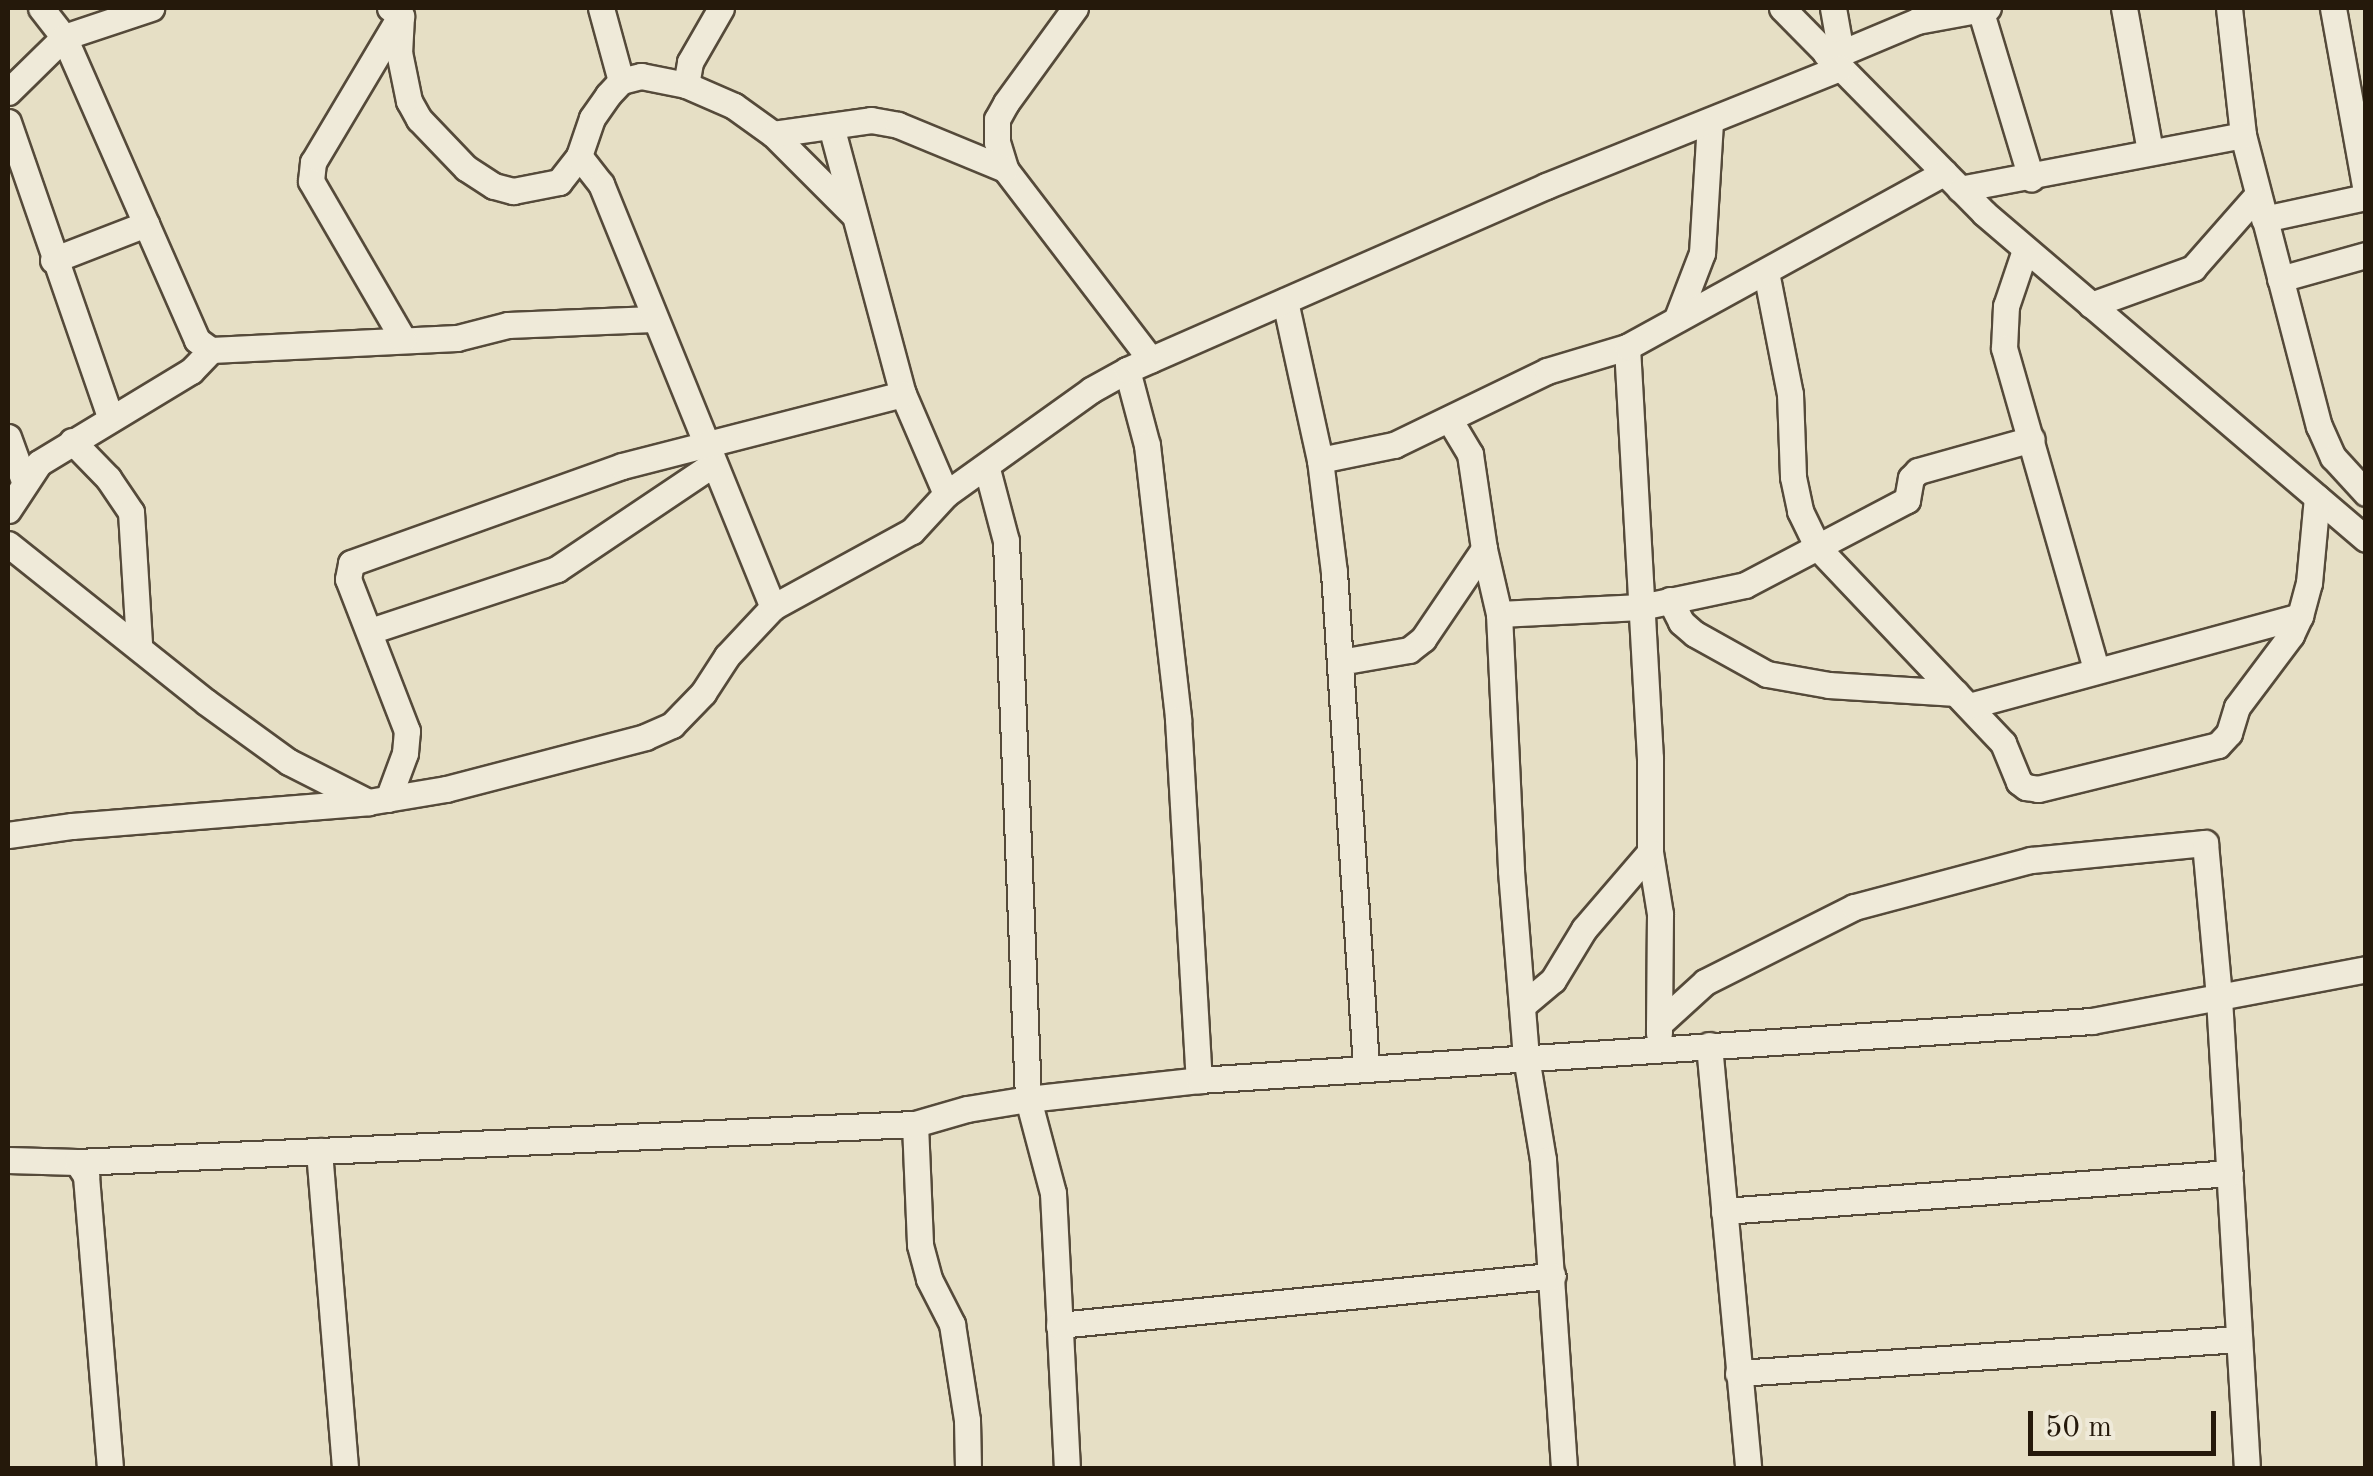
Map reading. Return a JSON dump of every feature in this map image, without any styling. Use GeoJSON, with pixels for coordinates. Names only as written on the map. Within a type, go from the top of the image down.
{"type":"FeatureCollection","features":[{"type":"Feature","properties":{"kind":"street"},"geometry":{"type":"LineString","coordinates":[[41,8],[64,36],[197,340],[211,350],[457,338],[527,324],[653,319]]}},
{"type":"Feature","properties":{"kind":"street"},"geometry":{"type":"LineString","coordinates":[[8,92],[64,36],[151,8]]}},
{"type":"Feature","properties":{"kind":"street"},"geometry":{"type":"LineString","coordinates":[[601,8],[621,82]]}},
{"type":"Feature","properties":{"kind":"street"},"geometry":{"type":"LineString","coordinates":[[686,84],[690,62],[722,8]]}},
{"type":"Feature","properties":{"kind":"street"},"geometry":{"type":"LineString","coordinates":[[1074,8],[998,119],[996,142],[1005,169],[1139,365],[1178,719],[1199,1080]]}},
{"type":"Feature","properties":{"kind":"street"},"geometry":{"type":"LineString","coordinates":[[1782,8],[2025,250],[2366,539]]}},
{"type":"Feature","properties":{"kind":"street"},"geometry":{"type":"LineString","coordinates":[[1833,8],[1836,58]]}},
{"type":"Feature","properties":{"kind":"street"},"geometry":{"type":"LineString","coordinates":[[8,836],[72,826],[378,800],[519,770],[646,737],[672,725],[773,607],[912,531],[946,494],[987,469],[1092,390],[1139,365],[1546,186],[1710,122],[1916,14],[1984,8],[2032,178]]}},
{"type":"Feature","properties":{"kind":"street"},"geometry":{"type":"LineString","coordinates":[[2124,8],[2150,151]]}},
{"type":"Feature","properties":{"kind":"street"},"geometry":{"type":"LineString","coordinates":[[2229,8],[2243,135],[2324,441],[2366,493]]}},
{"type":"Feature","properties":{"kind":"street"},"geometry":{"type":"LineString","coordinates":[[2090,304],[2193,268],[2261,207],[2366,194],[2334,8]]}},
{"type":"Feature","properties":{"kind":"street"},"geometry":{"type":"LineString","coordinates":[[399,10],[399,52],[409,100],[419,118],[466,168],[494,186],[513,191],[559,182],[579,156],[592,118],[621,82],[642,76],[686,84],[734,106],[773,134],[852,214]]}},
{"type":"Feature","properties":{"kind":"street"},"geometry":{"type":"LineString","coordinates":[[399,10],[314,162],[311,181],[403,340]]}},
{"type":"Feature","properties":{"kind":"street"},"geometry":{"type":"LineString","coordinates":[[773,134],[870,120],[898,125],[1005,169]]}},
{"type":"Feature","properties":{"kind":"street"},"geometry":{"type":"LineString","coordinates":[[8,122],[111,419]]}},
{"type":"Feature","properties":{"kind":"street"},"geometry":{"type":"LineString","coordinates":[[1677,318],[1702,253],[1710,122]]}},
{"type":"Feature","properties":{"kind":"street"},"geometry":{"type":"LineString","coordinates":[[831,126],[904,394],[946,494]]}},
{"type":"Feature","properties":{"kind":"street"},"geometry":{"type":"LineString","coordinates":[[1320,460],[1394,445],[1547,371],[1627,346],[1766,272],[1952,181],[2032,178],[2243,135]]}},
{"type":"Feature","properties":{"kind":"street"},"geometry":{"type":"LineString","coordinates":[[579,156],[601,184],[773,607]]}},
{"type":"Feature","properties":{"kind":"street"},"geometry":{"type":"LineString","coordinates":[[53,260],[146,224]]}},
{"type":"Feature","properties":{"kind":"street"},"geometry":{"type":"LineString","coordinates":[[2025,250],[2006,306],[2004,348],[2096,669]]}},
{"type":"Feature","properties":{"kind":"street"},"geometry":{"type":"LineString","coordinates":[[2280,279],[2366,254]]}},
{"type":"Feature","properties":{"kind":"street"},"geometry":{"type":"LineString","coordinates":[[1766,272],[1790,394],[1793,477],[1800,510],[1818,548],[2003,743],[2019,782],[2032,789],[2218,744],[2228,734],[2236,707],[2292,635],[2300,616],[2310,583],[2318,497]]}},
{"type":"Feature","properties":{"kind":"street"},"geometry":{"type":"LineString","coordinates":[[1285,301],[1320,460],[1340,662],[1366,1068]]}},
{"type":"Feature","properties":{"kind":"street"},"geometry":{"type":"LineString","coordinates":[[1627,346],[1650,852],[1660,914],[1660,1036]]}},
{"type":"Feature","properties":{"kind":"street"},"geometry":{"type":"LineString","coordinates":[[8,510],[38,463],[191,371],[211,350]]}},
{"type":"Feature","properties":{"kind":"street"},"geometry":{"type":"LineString","coordinates":[[378,800],[408,741],[347,572],[362,557],[622,466],[709,454],[904,394]]}},
{"type":"Feature","properties":{"kind":"street"},"geometry":{"type":"LineString","coordinates":[[1449,419],[1470,454],[1484,549],[1499,614],[1522,1006],[1543,1160],[1564,1468]]}},
{"type":"Feature","properties":{"kind":"street"},"geometry":{"type":"LineString","coordinates":[[8,437],[24,481]]}},
{"type":"Feature","properties":{"kind":"street"},"geometry":{"type":"LineString","coordinates":[[1499,614],[1641,606],[1744,585],[1907,500],[1911,478],[1918,471],[2032,439]]}},
{"type":"Feature","properties":{"kind":"street"},"geometry":{"type":"LineString","coordinates":[[72,441],[108,478],[131,512],[139,644]]}},
{"type":"Feature","properties":{"kind":"street"},"geometry":{"type":"LineString","coordinates":[[370,631],[557,569],[709,454]]}},
{"type":"Feature","properties":{"kind":"street"},"geometry":{"type":"LineString","coordinates":[[987,469],[1006,540],[1028,1099],[1054,1193],[1067,1468]]}},
{"type":"Feature","properties":{"kind":"street"},"geometry":{"type":"LineString","coordinates":[[8,544],[139,644],[206,702],[289,762],[378,800]]}},
{"type":"Feature","properties":{"kind":"street"},"geometry":{"type":"LineString","coordinates":[[1340,662],[1408,650],[1423,640],[1484,549]]}},
{"type":"Feature","properties":{"kind":"street"},"geometry":{"type":"LineString","coordinates":[[1670,600],[1680,622],[1695,634],[1767,674],[1829,686],[1962,700],[2300,616]]}},
{"type":"Feature","properties":{"kind":"street"},"geometry":{"type":"LineString","coordinates":[[1660,1036],[1706,982],[1854,907],[2030,860],[2199,840],[2208,849],[2248,1468]]}},
{"type":"Feature","properties":{"kind":"street"},"geometry":{"type":"LineString","coordinates":[[1522,1006],[1553,980],[1584,929],[1650,852]]}},
{"type":"Feature","properties":{"kind":"street"},"geometry":{"type":"LineString","coordinates":[[8,1160],[76,1162],[915,1124],[966,1109],[1028,1099],[1199,1080],[1526,1057],[1660,1036],[1708,1045],[2092,1021],[2366,968]]}},
{"type":"Feature","properties":{"kind":"street"},"geometry":{"type":"LineString","coordinates":[[1708,1045],[1748,1468]]}},
{"type":"Feature","properties":{"kind":"street"},"geometry":{"type":"LineString","coordinates":[[915,1124],[920,1245],[930,1279],[952,1324],[966,1420],[968,1468]]}},
{"type":"Feature","properties":{"kind":"street"},"geometry":{"type":"LineString","coordinates":[[319,1151],[345,1468]]}},
{"type":"Feature","properties":{"kind":"street"},"geometry":{"type":"LineString","coordinates":[[76,1162],[86,1176],[90,1194],[110,1468]]}},
{"type":"Feature","properties":{"kind":"street"},"geometry":{"type":"LineString","coordinates":[[1724,1212],[2230,1172]]}},
{"type":"Feature","properties":{"kind":"street"},"geometry":{"type":"LineString","coordinates":[[1059,1325],[1552,1276]]}},
{"type":"Feature","properties":{"kind":"street"},"geometry":{"type":"LineString","coordinates":[[1738,1373],[2240,1339]]}}]}
